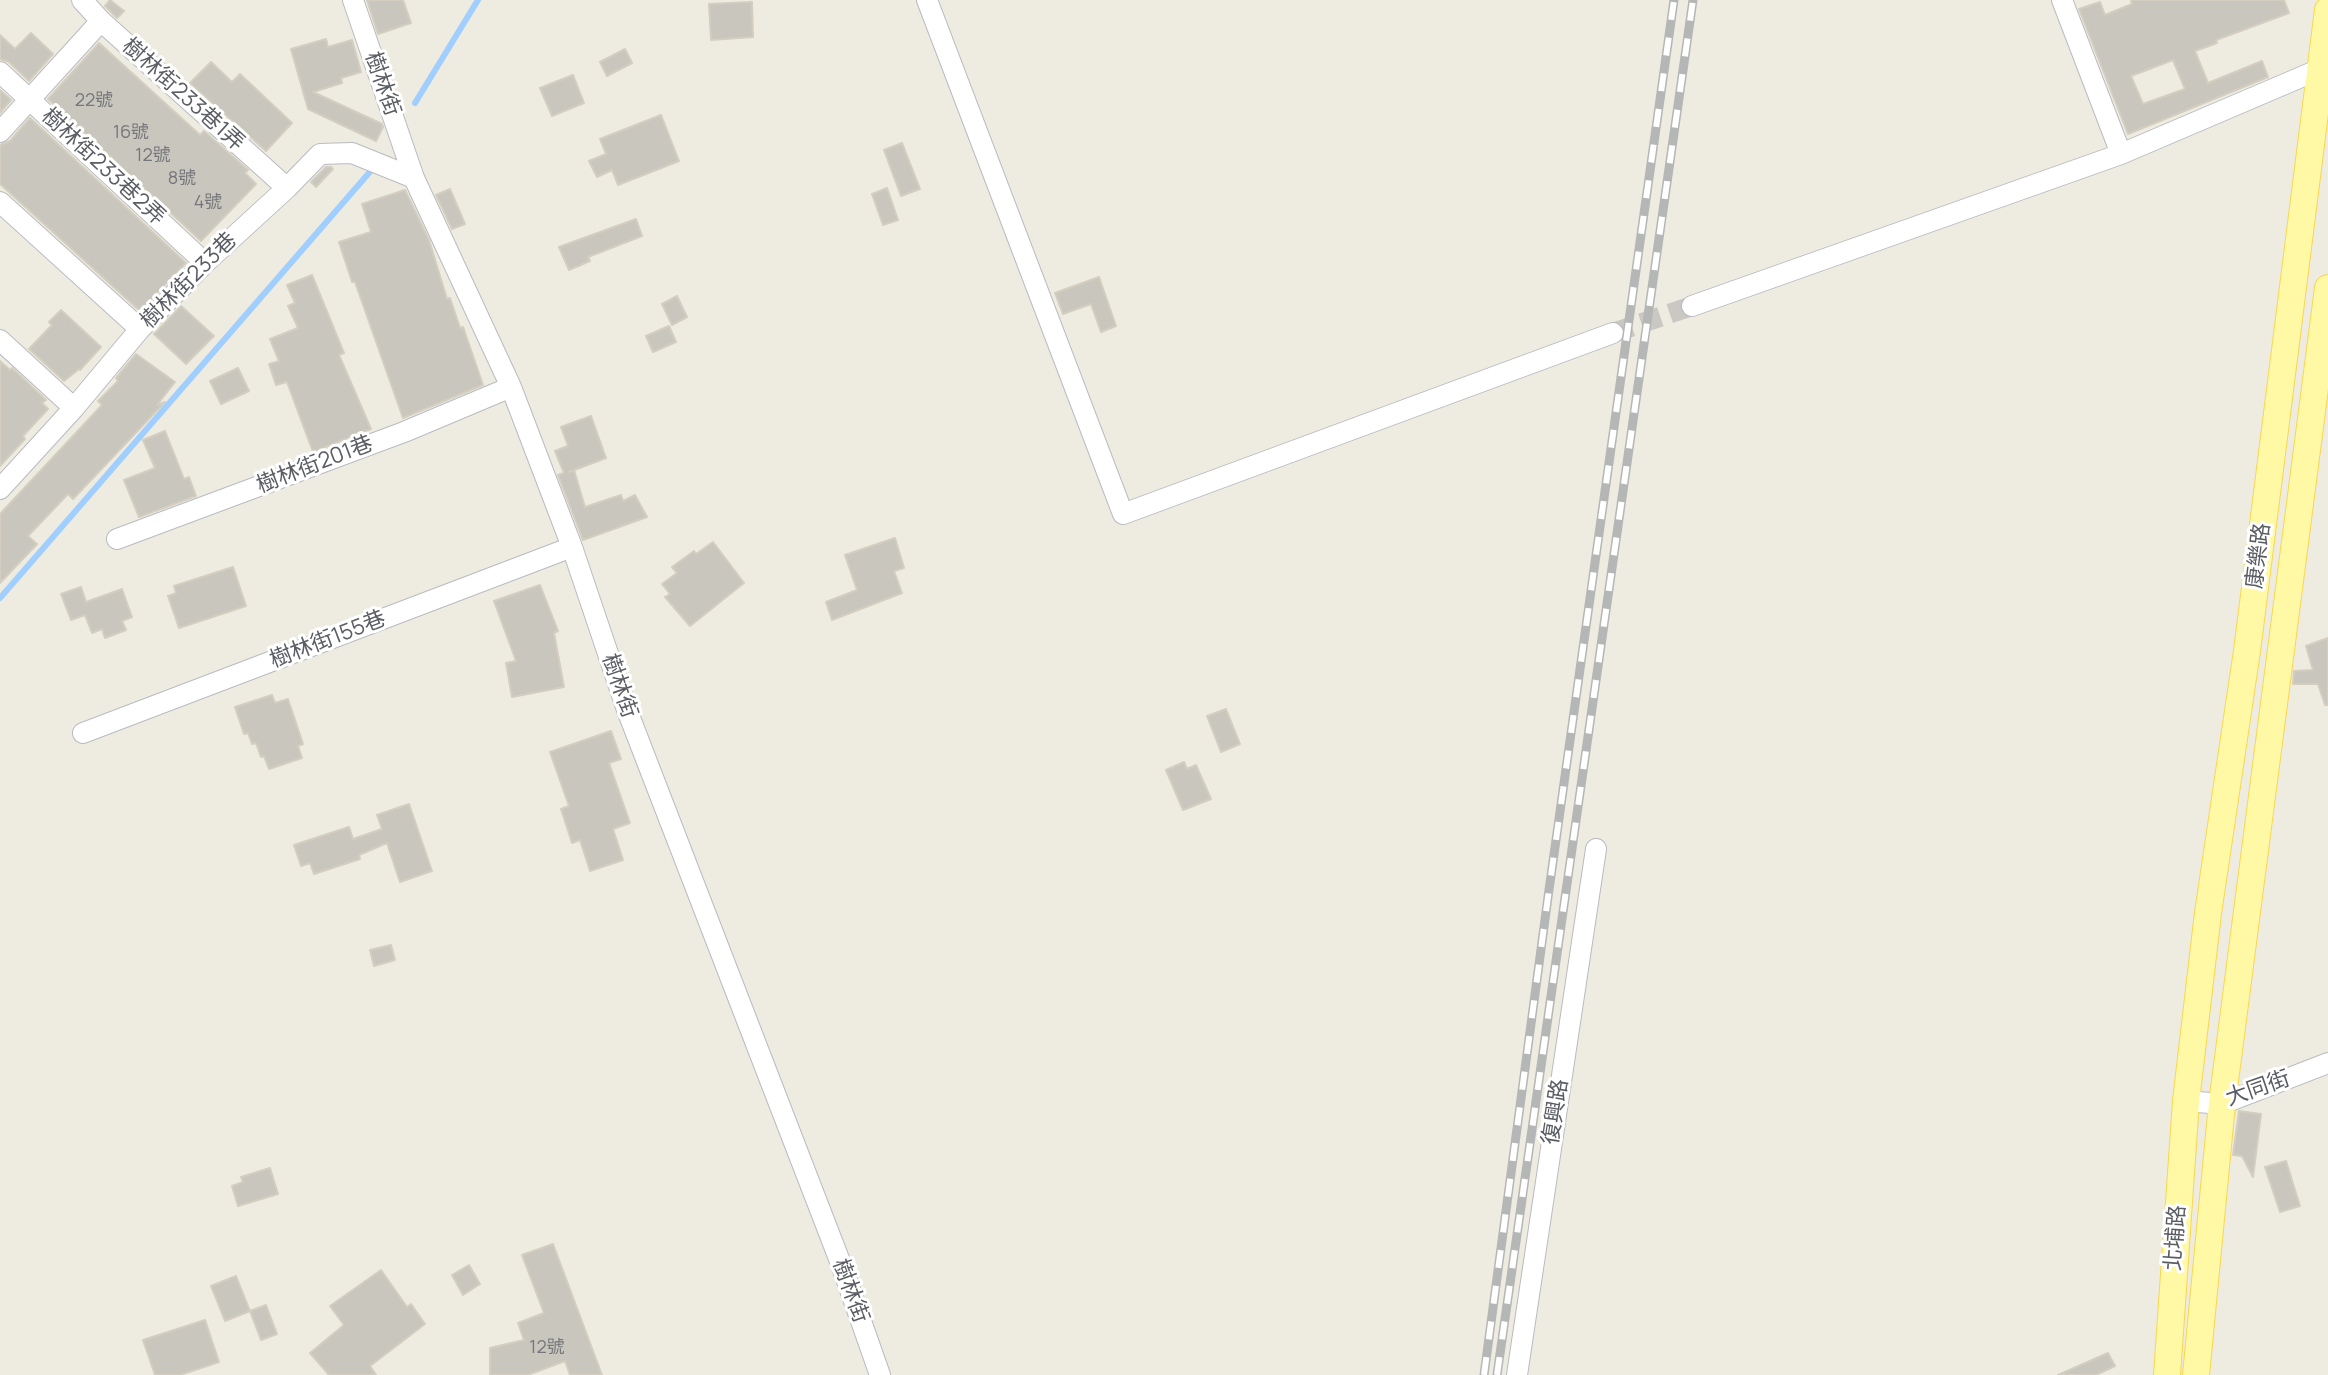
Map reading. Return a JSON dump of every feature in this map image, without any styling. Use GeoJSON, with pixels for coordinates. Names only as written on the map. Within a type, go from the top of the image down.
{"type":"FeatureCollection","features":[{"type":"Feature","properties":{"kind":"main road","name":"康樂路"},"geometry":{"type":"LineString","coordinates":[[2186,1101],[2208,913],[2247,651],[2324,66],[2328,10]]}},
{"type":"Feature","properties":{"kind":"main road","name":"康樂路"},"geometry":{"type":"LineString","coordinates":[[2222,1104],[2328,288]]}},
{"type":"Feature","properties":{"kind":"main road"},"geometry":{"type":"LineString","coordinates":[[2247,651],[2282,654]]}},
{"type":"Feature","properties":{"kind":"main road","name":"北埔路"},"geometry":{"type":"LineString","coordinates":[[2167,1375],[2186,1101]]}},
{"type":"Feature","properties":{"kind":"main road","name":"北埔路"},"geometry":{"type":"LineString","coordinates":[[2196,1375],[2222,1104]]}},
{"type":"Feature","properties":{"kind":"street","name":"樹林街233巷1弄"},"geometry":{"type":"LineString","coordinates":[[82,0],[101,21],[287,188]]}},
{"type":"Feature","properties":{"kind":"street","name":"樹林街"},"geometry":{"type":"LineString","coordinates":[[353,0],[414,178],[511,387],[572,547],[627,710],[841,1264],[880,1375]]}},
{"type":"Feature","properties":{"kind":"street"},"geometry":{"type":"LineString","coordinates":[[927,0],[1123,514],[1613,333]]}},
{"type":"Feature","properties":{"kind":"street"},"geometry":{"type":"LineString","coordinates":[[2062,0],[2121,154]]}},
{"type":"Feature","properties":{"kind":"street"},"geometry":{"type":"LineString","coordinates":[[0,132],[101,21]]}},
{"type":"Feature","properties":{"kind":"street"},"geometry":{"type":"LineString","coordinates":[[1692,306],[2121,154],[2324,66]]}},
{"type":"Feature","properties":{"kind":"street","name":"樹林街233巷2弄"},"geometry":{"type":"LineString","coordinates":[[0,72],[205,263]]}},
{"type":"Feature","properties":{"kind":"street","name":"樹林街233巷"},"geometry":{"type":"LineString","coordinates":[[2,483],[74,408],[140,329],[320,154],[352,153],[414,178]]}},
{"type":"Feature","properties":{"kind":"street"},"geometry":{"type":"LineString","coordinates":[[0,202],[140,329]]}},
{"type":"Feature","properties":{"kind":"street"},"geometry":{"type":"LineString","coordinates":[[0,340],[74,408]]}},
{"type":"Feature","properties":{"kind":"street","name":"樹林街201巷"},"geometry":{"type":"LineString","coordinates":[[117,539],[404,432],[511,387]]}},
{"type":"Feature","properties":{"kind":"street","name":"樹林街155巷"},"geometry":{"type":"LineString","coordinates":[[83,733],[572,547]]}},
{"type":"Feature","properties":{"kind":"street","name":"復興路"},"geometry":{"type":"LineString","coordinates":[[1517,1375],[1596,849]]}},
{"type":"Feature","properties":{"kind":"street","name":"大同街"},"geometry":{"type":"LineString","coordinates":[[2186,1101],[2222,1104],[2328,1063]]}},
{"type":"Feature","properties":{"kind":"building"},"geometry":{"type":"Polygon","coordinates":[[[110,0],[124,11],[117,18],[105,6],[110,0]]]}},
{"type":"Feature","properties":{"kind":"building"},"geometry":{"type":"Polygon","coordinates":[[[367,0],[403,0],[411,23],[378,34],[367,0]]]}},
{"type":"Feature","properties":{"kind":"building"},"geometry":{"type":"Polygon","coordinates":[[[2131,0],[2284,0],[2289,13],[2195,51],[2208,83],[2262,61],[2268,77],[2128,134],[2079,9],[2100,2],[2105,15],[2132,4],[2131,0]],[[2173,60],[2131,76],[2143,104],[2185,89],[2173,60]]]}},
{"type":"Feature","properties":{"kind":"building"},"geometry":{"type":"Polygon","coordinates":[[[752,2],[753,37],[711,40],[709,4],[752,2]]]}},
{"type":"Feature","properties":{"kind":"building"},"geometry":{"type":"Polygon","coordinates":[[[31,33],[53,54],[29,81],[9,62],[0,59],[0,35],[15,49],[31,33]]]}},
{"type":"Feature","properties":{"kind":"building"},"geometry":{"type":"Polygon","coordinates":[[[326,39],[328,47],[352,40],[361,72],[341,78],[342,83],[313,92],[382,124],[376,141],[308,109],[291,49],[326,39]]]}},
{"type":"Feature","properties":{"kind":"building"},"geometry":{"type":"Polygon","coordinates":[[[99,43],[200,135],[204,131],[248,170],[245,173],[256,184],[201,241],[48,99],[99,43]]]}},
{"type":"Feature","properties":{"kind":"building"},"geometry":{"type":"Polygon","coordinates":[[[625,49],[632,63],[607,76],[600,62],[625,49]]]}},
{"type":"Feature","properties":{"kind":"building"},"geometry":{"type":"Polygon","coordinates":[[[211,62],[232,82],[240,74],[292,123],[266,151],[190,83],[211,62]]]}},
{"type":"Feature","properties":{"kind":"building"},"geometry":{"type":"Polygon","coordinates":[[[573,75],[584,103],[552,116],[540,88],[573,75]]]}},
{"type":"Feature","properties":{"kind":"building"},"geometry":{"type":"Polygon","coordinates":[[[0,90],[11,100],[0,113],[0,90]]]}},
{"type":"Feature","properties":{"kind":"building"},"geometry":{"type":"Polygon","coordinates":[[[661,115],[679,161],[618,185],[612,170],[597,177],[589,161],[606,154],[600,139],[661,115]]]}},
{"type":"Feature","properties":{"kind":"building"},"geometry":{"type":"Polygon","coordinates":[[[30,118],[186,263],[140,311],[0,184],[0,145],[10,141],[30,118]]]}},
{"type":"Feature","properties":{"kind":"building"},"geometry":{"type":"Polygon","coordinates":[[[902,143],[920,189],[901,196],[884,150],[902,143]]]}},
{"type":"Feature","properties":{"kind":"building"},"geometry":{"type":"Polygon","coordinates":[[[326,167],[333,169],[316,187],[311,182],[326,167]]]}},
{"type":"Feature","properties":{"kind":"building"},"geometry":{"type":"Polygon","coordinates":[[[887,188],[898,220],[883,225],[872,194],[887,188]]]}},
{"type":"Feature","properties":{"kind":"building"},"geometry":{"type":"Polygon","coordinates":[[[450,189],[465,224],[452,229],[436,195],[450,189]]]}},
{"type":"Feature","properties":{"kind":"building"},"geometry":{"type":"Polygon","coordinates":[[[405,190],[429,240],[447,299],[450,298],[460,328],[463,327],[483,385],[403,418],[339,242],[371,232],[362,204],[405,190]]]}},
{"type":"Feature","properties":{"kind":"building"},"geometry":{"type":"Polygon","coordinates":[[[636,219],[642,236],[588,257],[590,261],[569,270],[559,247],[636,219]]]}},
{"type":"Feature","properties":{"kind":"building"},"geometry":{"type":"Polygon","coordinates":[[[312,275],[344,353],[339,355],[371,429],[313,452],[287,382],[276,385],[269,364],[279,361],[270,339],[298,328],[288,306],[295,303],[287,285],[312,275]]]}},
{"type":"Feature","properties":{"kind":"building"},"geometry":{"type":"Polygon","coordinates":[[[1099,277],[1116,326],[1101,332],[1091,304],[1063,314],[1055,293],[1099,277]]]}},
{"type":"Feature","properties":{"kind":"building"},"geometry":{"type":"Polygon","coordinates":[[[677,296],[687,317],[672,325],[662,304],[677,296]]]}},
{"type":"Feature","properties":{"kind":"building"},"geometry":{"type":"Polygon","coordinates":[[[181,306],[214,336],[186,364],[154,334],[181,306]]]}},
{"type":"Feature","properties":{"kind":"building"},"geometry":{"type":"Polygon","coordinates":[[[61,310],[101,347],[80,370],[64,381],[29,349],[52,325],[49,322],[61,310]]]}},
{"type":"Feature","properties":{"kind":"building"},"geometry":{"type":"Polygon","coordinates":[[[669,326],[676,342],[653,352],[646,336],[669,326]]]}},
{"type":"Feature","properties":{"kind":"building"},"geometry":{"type":"Polygon","coordinates":[[[136,354],[175,382],[157,405],[165,402],[73,499],[68,494],[28,536],[37,544],[0,583],[0,514],[102,405],[98,401],[118,381],[116,378],[136,354]]]}},
{"type":"Feature","properties":{"kind":"building"},"geometry":{"type":"Polygon","coordinates":[[[0,361],[10,370],[12,368],[46,400],[42,403],[48,409],[0,466],[0,361]]]}},
{"type":"Feature","properties":{"kind":"building"},"geometry":{"type":"Polygon","coordinates":[[[238,368],[249,391],[221,404],[210,381],[238,368]]]}},
{"type":"Feature","properties":{"kind":"building"},"geometry":{"type":"Polygon","coordinates":[[[591,416],[606,458],[574,470],[585,507],[621,495],[623,501],[635,495],[647,517],[583,540],[558,475],[564,473],[555,451],[568,446],[561,427],[591,416]]]}},
{"type":"Feature","properties":{"kind":"building"},"geometry":{"type":"Polygon","coordinates":[[[165,431],[184,479],[189,477],[196,496],[139,517],[124,480],[155,468],[143,440],[165,431]]]}},
{"type":"Feature","properties":{"kind":"building"},"geometry":{"type":"Polygon","coordinates":[[[895,538],[904,568],[894,571],[902,593],[832,620],[826,602],[857,590],[845,555],[895,538]]]}},
{"type":"Feature","properties":{"kind":"building"},"geometry":{"type":"Polygon","coordinates":[[[713,542],[744,583],[690,626],[665,597],[670,594],[662,584],[677,573],[672,567],[713,542]]]}},
{"type":"Feature","properties":{"kind":"building"},"geometry":{"type":"Polygon","coordinates":[[[233,567],[246,606],[179,628],[168,596],[176,593],[174,586],[233,567]]]}},
{"type":"Feature","properties":{"kind":"building"},"geometry":{"type":"Polygon","coordinates":[[[540,585],[558,631],[554,633],[564,687],[512,697],[506,663],[516,661],[494,601],[540,585]]]}},
{"type":"Feature","properties":{"kind":"building"},"geometry":{"type":"Polygon","coordinates":[[[81,587],[86,602],[122,589],[132,617],[122,621],[126,630],[105,638],[102,629],[92,633],[85,615],[71,620],[61,594],[81,587]]]}},
{"type":"Feature","properties":{"kind":"building"},"geometry":{"type":"Polygon","coordinates":[[[2328,638],[2328,705],[2325,705],[2318,684],[2293,684],[2294,671],[2313,670],[2306,646],[2328,638]]]}},
{"type":"Feature","properties":{"kind":"building"},"geometry":{"type":"Polygon","coordinates":[[[272,695],[275,703],[288,699],[303,744],[298,746],[302,758],[269,769],[256,743],[252,744],[248,733],[244,734],[235,707],[272,695]]]}},
{"type":"Feature","properties":{"kind":"building"},"geometry":{"type":"Polygon","coordinates":[[[1226,709],[1240,744],[1221,752],[1207,716],[1226,709]]]}},
{"type":"Feature","properties":{"kind":"building"},"geometry":{"type":"Polygon","coordinates":[[[611,731],[621,759],[609,763],[630,823],[613,829],[623,860],[590,871],[580,840],[572,843],[561,809],[569,806],[550,752],[611,731]]]}},
{"type":"Feature","properties":{"kind":"building"},"geometry":{"type":"Polygon","coordinates":[[[1184,762],[1187,769],[1196,765],[1211,799],[1183,810],[1166,770],[1184,762]]]}},
{"type":"Feature","properties":{"kind":"building"},"geometry":{"type":"Polygon","coordinates":[[[409,804],[432,871],[400,882],[387,843],[359,855],[360,859],[314,874],[310,863],[301,866],[294,845],[349,827],[353,839],[382,829],[377,815],[409,804]]]}},
{"type":"Feature","properties":{"kind":"building"},"geometry":{"type":"Polygon","coordinates":[[[391,945],[395,960],[374,966],[370,950],[391,945]]]}},
{"type":"Feature","properties":{"kind":"building"},"geometry":{"type":"Polygon","coordinates":[[[2239,1111],[2261,1114],[2253,1177],[2242,1156],[2233,1155],[2239,1111]]]}},
{"type":"Feature","properties":{"kind":"building"},"geometry":{"type":"Polygon","coordinates":[[[2286,1161],[2300,1206],[2280,1212],[2265,1167],[2286,1161]]]}},
{"type":"Feature","properties":{"kind":"building"},"geometry":{"type":"Polygon","coordinates":[[[270,1168],[278,1194],[238,1206],[232,1186],[243,1182],[241,1177],[270,1168]]]}},
{"type":"Feature","properties":{"kind":"building"},"geometry":{"type":"Polygon","coordinates":[[[553,1244],[602,1375],[570,1375],[565,1361],[528,1375],[490,1375],[490,1348],[524,1340],[518,1323],[544,1313],[522,1255],[553,1244]]]}},
{"type":"Feature","properties":{"kind":"building"},"geometry":{"type":"Polygon","coordinates":[[[469,1265],[480,1284],[463,1295],[452,1275],[469,1265]]]}},
{"type":"Feature","properties":{"kind":"building"},"geometry":{"type":"Polygon","coordinates":[[[381,1270],[407,1307],[411,1304],[425,1324],[370,1366],[376,1375],[329,1375],[310,1353],[344,1325],[330,1306],[381,1270]]]}},
{"type":"Feature","properties":{"kind":"building"},"geometry":{"type":"Polygon","coordinates":[[[236,1276],[250,1311],[225,1321],[211,1286],[236,1276]]]}},
{"type":"Feature","properties":{"kind":"building"},"geometry":{"type":"Polygon","coordinates":[[[266,1305],[277,1334],[261,1340],[250,1311],[266,1305]]]}},
{"type":"Feature","properties":{"kind":"building"},"geometry":{"type":"Polygon","coordinates":[[[205,1320],[219,1362],[180,1375],[155,1375],[143,1340],[205,1320]]]}},
{"type":"Feature","properties":{"kind":"building"},"geometry":{"type":"Polygon","coordinates":[[[2108,1353],[2115,1366],[2096,1375],[2058,1375],[2108,1353]]]}},
{"type":"Feature","properties":{"kind":"waterway"},"geometry":{"type":"LineString","coordinates":[[415,103],[478,0]]}},
{"type":"Feature","properties":{"kind":"waterway"},"geometry":{"type":"LineString","coordinates":[[0,598],[375,166]]}},
{"type":"Feature","properties":{"kind":"tunnel"},"geometry":{"type":"LineString","coordinates":[[1613,333],[1692,306]]}},
{"type":"Feature","properties":{"kind":"railway"},"geometry":{"type":"LineString","coordinates":[[1484,1375],[1674,0]]}},
{"type":"Feature","properties":{"kind":"railway"},"geometry":{"type":"LineString","coordinates":[[1497,1375],[1693,0]]}}]}
